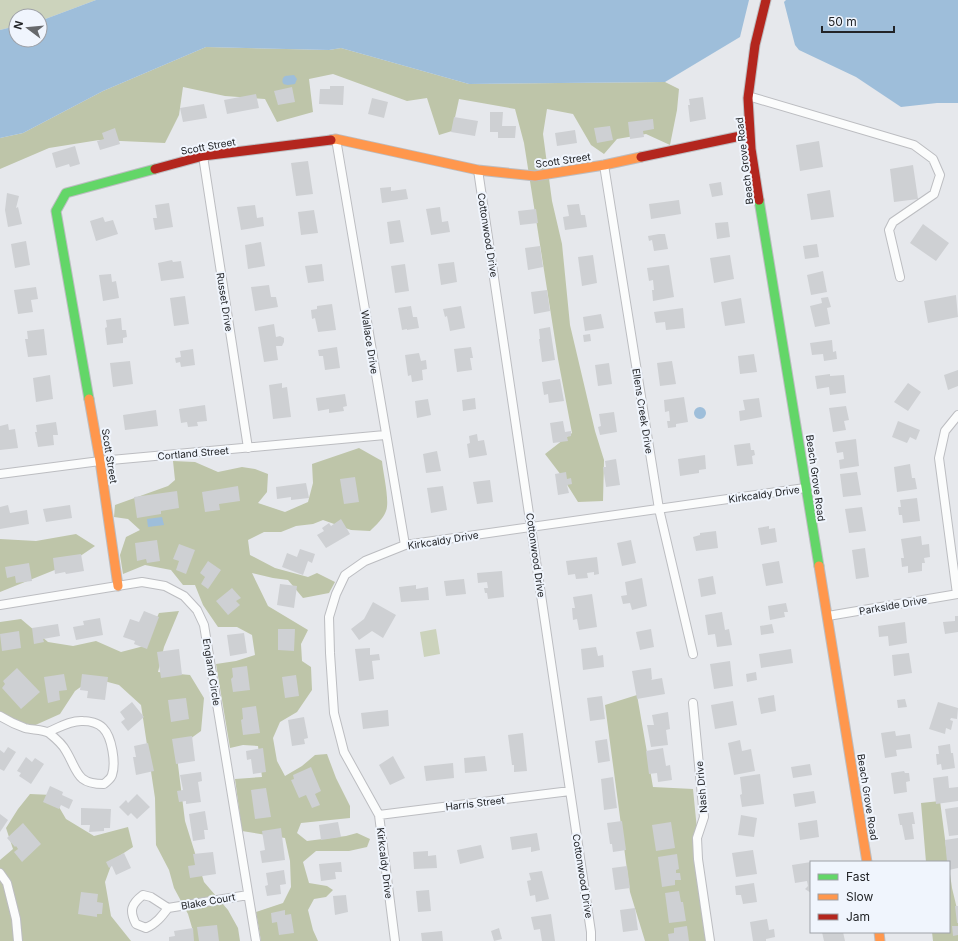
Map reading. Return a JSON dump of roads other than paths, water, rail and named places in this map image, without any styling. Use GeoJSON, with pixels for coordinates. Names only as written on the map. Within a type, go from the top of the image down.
{"type":"FeatureCollection","features":[{"type":"Feature","properties":{"kind":"street","name":"Beach Grove Road"},"geometry":{"type":"LineString","coordinates":[[766,0],[754,45],[748,96],[751,149],[867,861]]}},
{"type":"Feature","properties":{"kind":"street"},"geometry":{"type":"LineString","coordinates":[[748,96],[914,145],[933,159],[940,175],[934,194],[893,222],[889,230],[900,277]]}},
{"type":"Feature","properties":{"kind":"street","name":"Scott Street"},"geometry":{"type":"LineString","coordinates":[[118,586],[100,461],[56,211],[66,193],[203,156],[336,139],[478,170],[535,176],[604,165],[750,134]]}},
{"type":"Feature","properties":{"kind":"street","name":"Wallace Drive"},"geometry":{"type":"LineString","coordinates":[[336,139],[405,545]]}},
{"type":"Feature","properties":{"kind":"street","name":"Russet Drive"},"geometry":{"type":"LineString","coordinates":[[203,156],[248,448]]}},
{"type":"Feature","properties":{"kind":"street","name":"Ellens Creek Drive"},"geometry":{"type":"LineString","coordinates":[[604,165],[659,509],[693,654]]}},
{"type":"Feature","properties":{"kind":"street","name":"Cottonwood Drive"},"geometry":{"type":"LineString","coordinates":[[478,170],[532,527],[591,932],[591,941]]}},
{"type":"Feature","properties":{"kind":"street"},"geometry":{"type":"LineString","coordinates":[[958,415],[946,431],[939,458],[958,594]]}},
{"type":"Feature","properties":{"kind":"street","name":"Cortland Street"},"geometry":{"type":"LineString","coordinates":[[0,474],[100,461],[386,435]]}},
{"type":"Feature","properties":{"kind":"street","name":"Kirkcaldy Drive"},"geometry":{"type":"LineString","coordinates":[[395,941],[379,815],[344,752],[334,713],[330,653],[330,617],[336,594],[345,575],[365,561],[405,545],[805,488]]}},
{"type":"Feature","properties":{"kind":"street","name":"England Circle"},"geometry":{"type":"LineString","coordinates":[[0,605],[142,582],[165,586],[184,596],[197,610],[204,625],[256,941]]}},
{"type":"Feature","properties":{"kind":"street","name":"Parkside Drive"},"geometry":{"type":"LineString","coordinates":[[828,616],[958,594]]}},
{"type":"Feature","properties":{"kind":"street","name":"Nash Drive"},"geometry":{"type":"LineString","coordinates":[[693,703],[704,817],[697,838],[698,859],[710,941]]}},
{"type":"Feature","properties":{"kind":"street"},"geometry":{"type":"LineString","coordinates":[[0,716],[25,728],[48,732],[72,722],[82,720],[92,722],[103,728],[110,740],[115,764],[112,777],[104,784],[93,784],[87,782],[79,776],[66,749],[48,732]]}},
{"type":"Feature","properties":{"kind":"street","name":"Harris Street"},"geometry":{"type":"LineString","coordinates":[[379,815],[570,791]]}},
{"type":"Feature","properties":{"kind":"street"},"geometry":{"type":"LineString","coordinates":[[0,872],[8,883],[16,919],[18,941]]}},
{"type":"Feature","properties":{"kind":"street","name":"Blake Court"},"geometry":{"type":"LineString","coordinates":[[168,908],[151,896],[143,895],[135,901],[131,916],[136,924],[146,928],[153,925],[168,908],[248,895]]}},
{"type":"Feature","properties":{"kind":"water"},"geometry":{"type":"Polygon","coordinates":[[[96,0],[749,0],[740,37],[665,82],[469,84],[341,48],[329,50],[206,47],[103,91],[23,133],[0,138],[0,30],[8,28],[8,48],[48,48],[48,18],[96,0]]]}},
{"type":"Feature","properties":{"kind":"water"},"geometry":{"type":"Polygon","coordinates":[[[786,0],[958,0],[958,103],[937,103],[901,107],[856,77],[799,50],[795,45],[784,2],[786,0]]]}},
{"type":"Feature","properties":{"kind":"water"},"geometry":{"type":"Polygon","coordinates":[[[294,75],[297,79],[295,84],[286,85],[283,83],[282,81],[285,76],[294,75]]]}},
{"type":"Feature","properties":{"kind":"water"},"geometry":{"type":"Polygon","coordinates":[[[702,407],[705,408],[705,418],[698,419],[695,418],[694,411],[695,408],[702,407]]]}},
{"type":"Feature","properties":{"kind":"water"},"geometry":{"type":"Polygon","coordinates":[[[162,517],[164,525],[148,527],[147,519],[162,517]]]}}]}
